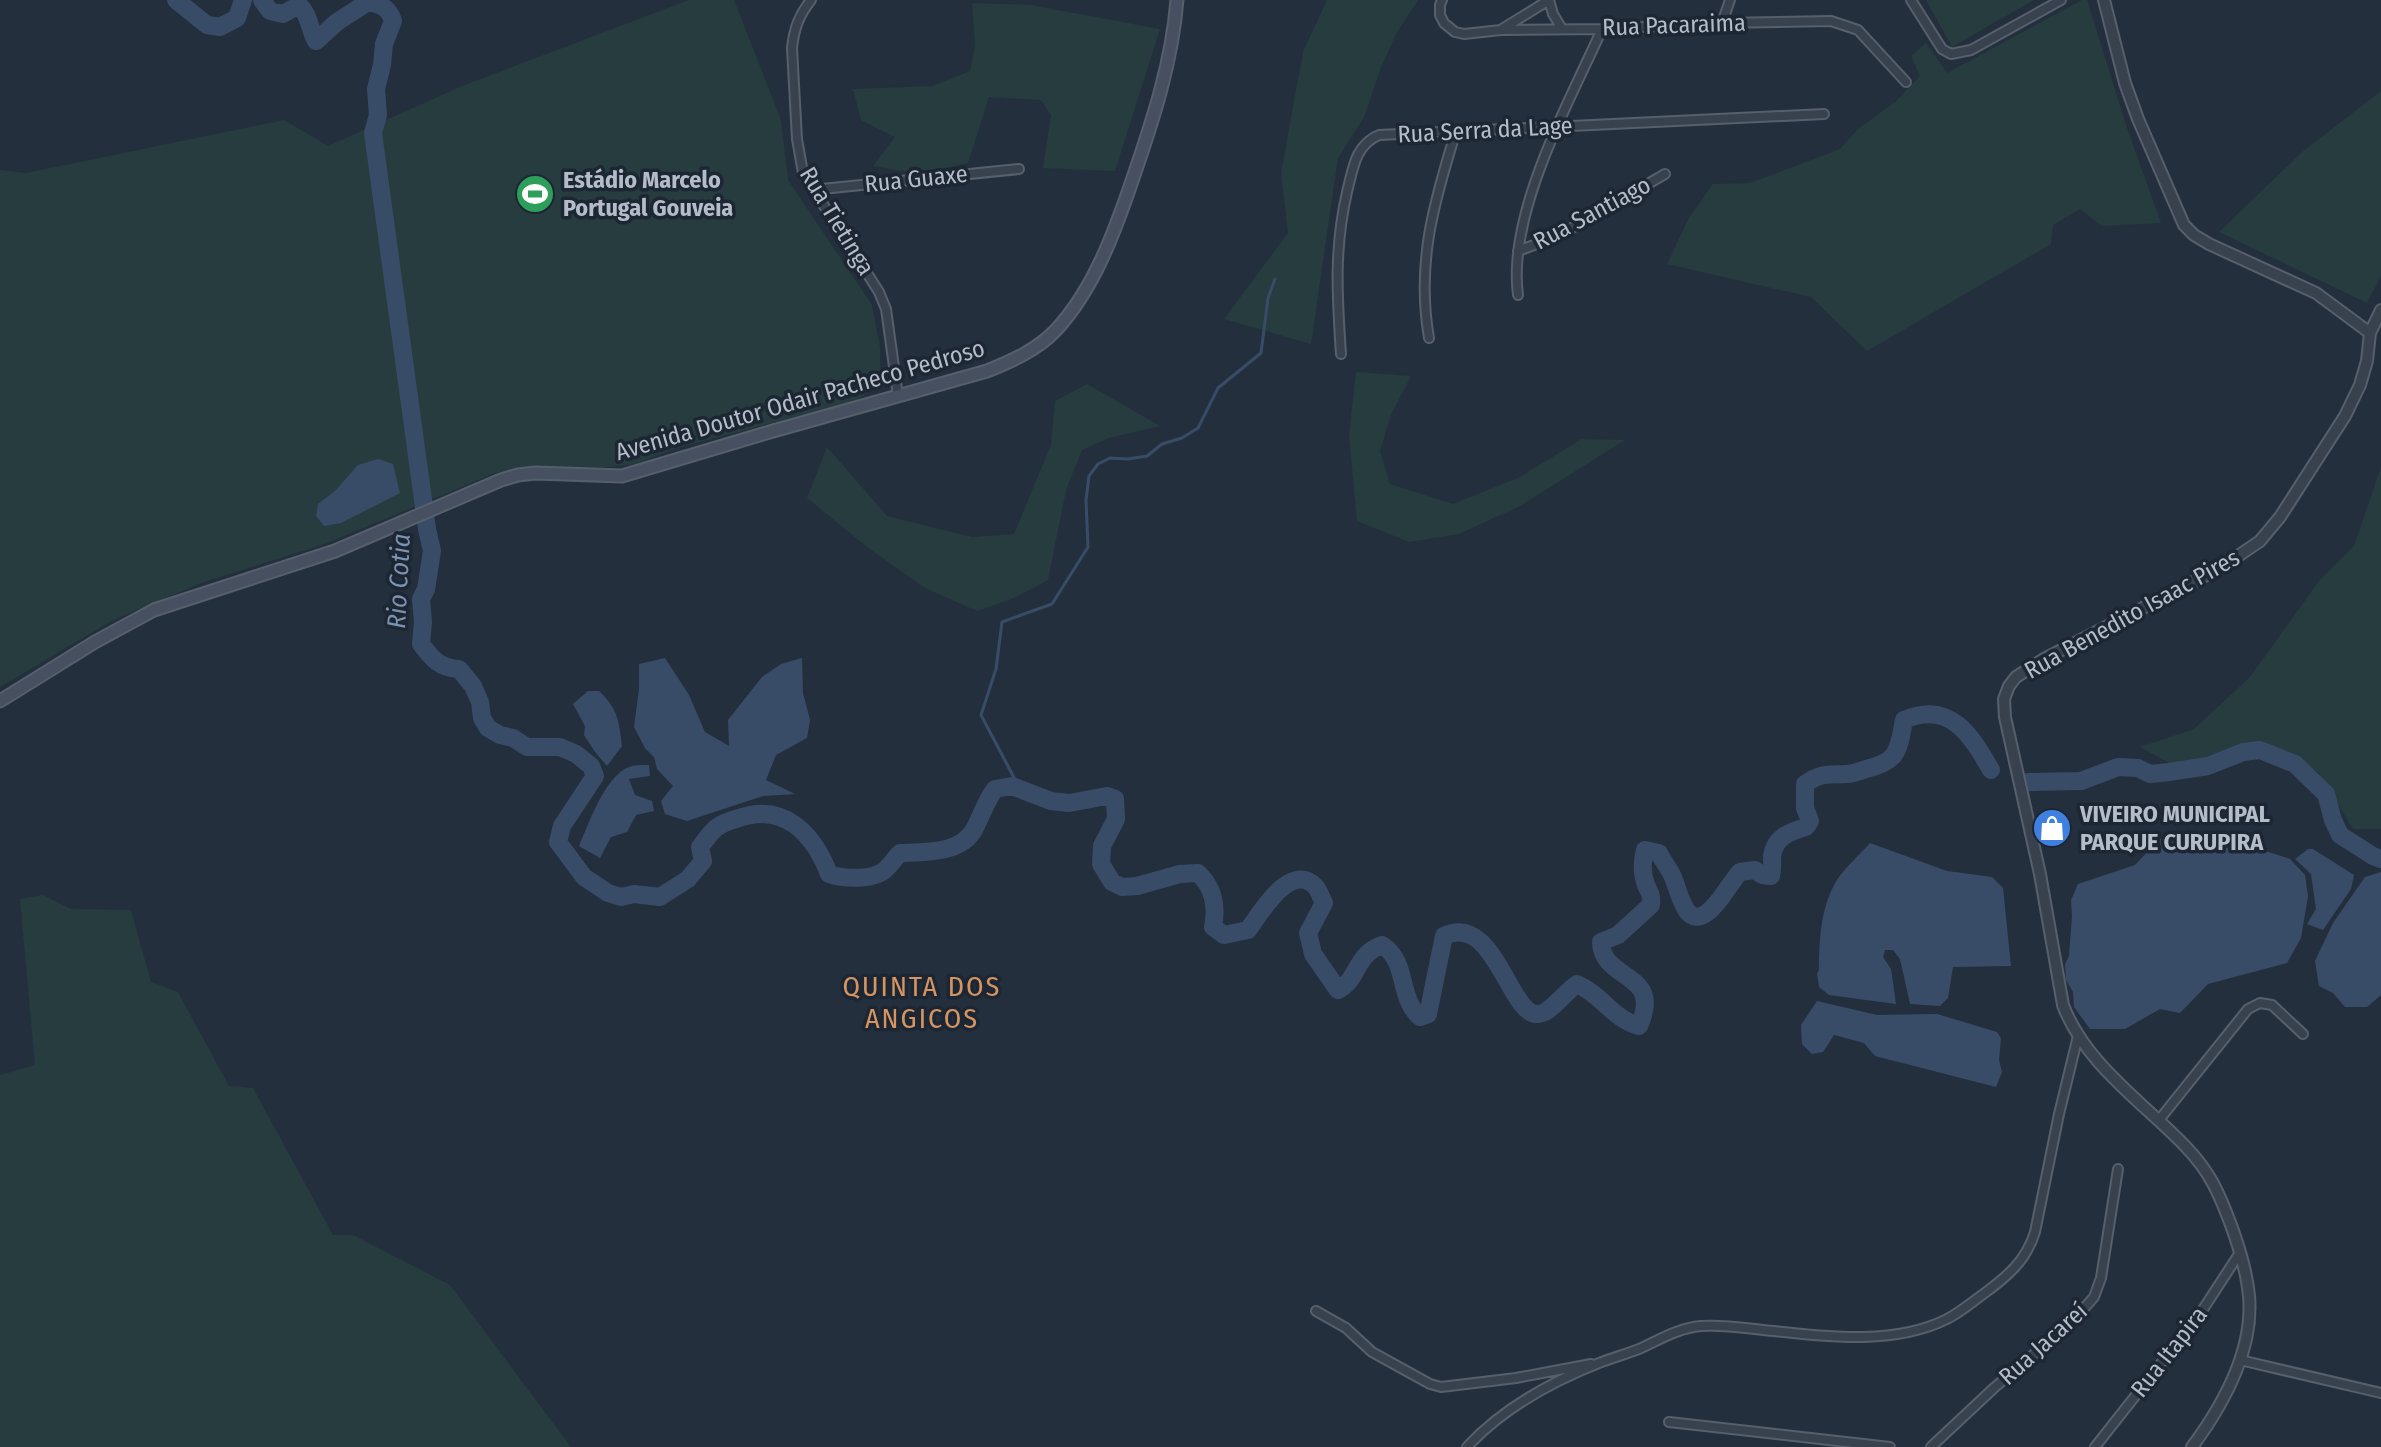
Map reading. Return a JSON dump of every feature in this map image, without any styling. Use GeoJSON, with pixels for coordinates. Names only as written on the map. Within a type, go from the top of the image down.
{"type":"FeatureCollection","features":[{"type":"Feature","properties":{"kind":"main road","name":"Avenida Doutor Odair Pacheco Pedroso"},"geometry":{"type":"LineString","coordinates":[[0,701],[95,642],[154,610],[335,551],[518,475],[556,472],[622,476],[642,472],[773,431],[987,371],[1018,358],[1054,332],[1068,315],[1114,233],[1154,120],[1170,56],[1177,0]]}},
{"type":"Feature","properties":{"kind":"street","name":"Rua Tietinga"},"geometry":{"type":"LineString","coordinates":[[811,0],[800,15],[792,48],[800,162],[812,190],[879,292],[886,309],[898,396]]}},
{"type":"Feature","properties":{"kind":"street","name":"Rua Pacaraima"},"geometry":{"type":"LineString","coordinates":[[1442,0],[1440,15],[1444,23],[1455,32],[1464,34],[1501,30],[1831,21],[1858,30],[1906,82]]}},
{"type":"Feature","properties":{"kind":"street"},"geometry":{"type":"LineString","coordinates":[[1501,30],[1549,0],[1562,29]]}},
{"type":"Feature","properties":{"kind":"street"},"geometry":{"type":"LineString","coordinates":[[1722,23],[1730,0]]}},
{"type":"Feature","properties":{"kind":"street"},"geometry":{"type":"LineString","coordinates":[[1911,0],[1942,49],[1951,54],[1971,50],[2061,0]]}},
{"type":"Feature","properties":{"kind":"street"},"geometry":{"type":"LineString","coordinates":[[2104,0],[2125,83],[2184,225],[2209,244],[2316,293],[2370,333]]}},
{"type":"Feature","properties":{"kind":"street"},"geometry":{"type":"LineString","coordinates":[[1518,295],[1518,251],[1538,176],[1556,127],[1602,29]]}},
{"type":"Feature","properties":{"kind":"street","name":"Rua Serra da Lage"},"geometry":{"type":"LineString","coordinates":[[1341,354],[1337,255],[1341,218],[1357,155],[1368,140],[1379,135],[1824,114]]}},
{"type":"Feature","properties":{"kind":"street"},"geometry":{"type":"LineString","coordinates":[[1429,338],[1424,293],[1426,244],[1432,210],[1456,131]]}},
{"type":"Feature","properties":{"kind":"street","name":"Rua Guaxe"},"geometry":{"type":"LineString","coordinates":[[812,190],[1019,169]]}},
{"type":"Feature","properties":{"kind":"street","name":"Rua Santiago"},"geometry":{"type":"LineString","coordinates":[[1518,251],[1558,236],[1665,174]]}},
{"type":"Feature","properties":{"kind":"street","name":"Rua Benedito Isaac Pires"},"geometry":{"type":"LineString","coordinates":[[2192,1447],[2222,1403],[2240,1360],[2249,1297],[2239,1254],[2211,1176],[2078,1036],[2063,1005],[2040,874],[2005,717],[2004,699],[2016,677],[2044,659],[2222,567],[2260,541],[2280,517],[2345,416],[2360,385],[2370,333],[2381,310]]}},
{"type":"Feature","properties":{"kind":"street"},"geometry":{"type":"LineString","coordinates":[[2159,1120],[2248,1009],[2260,1003],[2272,1005],[2303,1034]]}},
{"type":"Feature","properties":{"kind":"street"},"geometry":{"type":"LineString","coordinates":[[1316,1311],[1346,1328],[1372,1352],[1441,1387],[1516,1378],[1600,1362],[1684,1329],[1700,1326],[1831,1336],[1891,1335],[1917,1330],[1949,1318],[2008,1277],[2030,1248],[2078,1036]]}},
{"type":"Feature","properties":{"kind":"street","name":"Rua Jacareí"},"geometry":{"type":"LineString","coordinates":[[1931,1447],[1995,1387],[2072,1322],[2094,1297],[2101,1278],[2118,1169]]}},
{"type":"Feature","properties":{"kind":"street","name":"Rua Itapira"},"geometry":{"type":"LineString","coordinates":[[2095,1447],[2200,1314],[2239,1254]]}},
{"type":"Feature","properties":{"kind":"street"},"geometry":{"type":"LineString","coordinates":[[2240,1360],[2381,1393]]}},
{"type":"Feature","properties":{"kind":"street"},"geometry":{"type":"LineString","coordinates":[[1467,1447],[1518,1404],[1600,1362]]}},
{"type":"Feature","properties":{"kind":"street"},"geometry":{"type":"LineString","coordinates":[[1669,1422],[1890,1447]]}},
{"type":"Feature","properties":{"kind":"green space"},"geometry":{"type":"Polygon","coordinates":[[[689,0],[734,0],[781,120],[788,180],[872,305],[880,347],[880,385],[857,400],[678,448],[636,464],[598,468],[524,467],[495,473],[325,544],[204,582],[115,619],[0,687],[0,170],[26,173],[284,120],[328,146],[462,86],[689,0]]]}},
{"type":"Feature","properties":{"kind":"green space"},"geometry":{"type":"Polygon","coordinates":[[[1327,0],[1418,0],[1396,34],[1364,117],[1338,158],[1311,344],[1224,319],[1288,233],[1281,173],[1303,52],[1327,0]]]}},
{"type":"Feature","properties":{"kind":"green space"},"geometry":{"type":"Polygon","coordinates":[[[1926,0],[2034,0],[1952,47],[1926,0]]]}},
{"type":"Feature","properties":{"kind":"green space"},"geometry":{"type":"Polygon","coordinates":[[[2087,0],[2161,223],[2102,226],[2080,209],[2053,225],[2051,244],[1867,351],[1811,297],[1667,264],[1689,218],[1713,184],[1750,183],[1840,149],[1858,129],[1895,102],[1920,76],[1911,56],[1926,43],[1947,73],[2087,0]]]}},
{"type":"Feature","properties":{"kind":"green space"},"geometry":{"type":"Polygon","coordinates":[[[972,3],[1031,5],[1160,29],[1115,171],[1043,168],[1051,115],[1041,100],[989,97],[968,163],[919,174],[873,166],[895,137],[861,120],[853,89],[933,86],[970,71],[975,45],[972,3]]]}},
{"type":"Feature","properties":{"kind":"green space"},"geometry":{"type":"Polygon","coordinates":[[[2381,91],[2381,276],[2367,303],[2219,232],[2302,152],[2381,91]]]}},
{"type":"Feature","properties":{"kind":"green space"},"geometry":{"type":"Polygon","coordinates":[[[1356,372],[1411,376],[1391,415],[1380,451],[1390,484],[1453,504],[1518,478],[1582,439],[1625,440],[1520,506],[1459,534],[1409,542],[1357,521],[1349,435],[1356,372]]]}},
{"type":"Feature","properties":{"kind":"green space"},"geometry":{"type":"Polygon","coordinates":[[[1087,384],[1160,426],[1109,438],[1082,450],[1066,490],[1048,580],[1014,598],[977,611],[925,588],[867,547],[807,498],[827,447],[887,516],[972,537],[1014,534],[1051,445],[1055,401],[1087,384]]]}},
{"type":"Feature","properties":{"kind":"green space"},"geometry":{"type":"Polygon","coordinates":[[[2381,467],[2381,829],[2353,829],[2319,773],[2262,741],[2182,770],[2140,747],[2194,729],[2250,677],[2319,581],[2354,546],[2381,467]]]}},
{"type":"Feature","properties":{"kind":"green space"},"geometry":{"type":"Polygon","coordinates":[[[43,895],[71,909],[131,910],[151,982],[178,992],[229,1086],[253,1088],[333,1235],[353,1235],[450,1285],[571,1447],[0,1447],[0,1075],[35,1065],[20,899],[43,895]]]}},
{"type":"Feature","properties":{"kind":"water"},"geometry":{"type":"Polygon","coordinates":[[[378,459],[393,464],[400,493],[341,523],[324,526],[316,516],[318,504],[335,491],[358,465],[378,459]]]}},
{"type":"Feature","properties":{"kind":"water"},"geometry":{"type":"Polygon","coordinates":[[[665,658],[689,695],[705,732],[729,746],[728,720],[762,677],[781,664],[802,658],[803,693],[810,720],[807,738],[776,755],[766,780],[795,794],[763,796],[687,821],[665,814],[661,801],[673,786],[657,769],[654,757],[645,748],[634,727],[639,664],[665,658]]]}},
{"type":"Feature","properties":{"kind":"water"},"geometry":{"type":"Polygon","coordinates":[[[588,691],[599,691],[614,710],[618,722],[622,746],[607,766],[584,735],[585,726],[573,704],[588,691]]]}},
{"type":"Feature","properties":{"kind":"water"},"geometry":{"type":"Polygon","coordinates":[[[649,765],[650,776],[629,779],[635,795],[652,801],[654,811],[636,815],[627,832],[611,837],[600,858],[579,846],[612,780],[629,767],[649,765]]]}},
{"type":"Feature","properties":{"kind":"water"},"geometry":{"type":"Polygon","coordinates":[[[2206,832],[2290,859],[2305,875],[2308,896],[2301,938],[2287,963],[2208,984],[2180,1013],[2160,1009],[2125,1029],[2090,1029],[2074,1007],[2073,992],[2066,980],[2071,900],[2078,884],[2135,865],[2161,838],[2206,832]]]}},
{"type":"Feature","properties":{"kind":"water"},"geometry":{"type":"Polygon","coordinates":[[[1870,843],[1947,871],[1992,877],[2003,888],[2011,966],[1953,967],[1948,998],[1940,1006],[1910,1004],[1900,959],[1893,950],[1885,950],[1883,957],[1891,969],[1896,1004],[1829,995],[1819,987],[1817,974],[1821,934],[1828,898],[1839,877],[1870,843]]]}},
{"type":"Feature","properties":{"kind":"water"},"geometry":{"type":"Polygon","coordinates":[[[2308,849],[2313,849],[2354,875],[2351,889],[2323,930],[2307,924],[2316,909],[2311,874],[2295,859],[2308,849]]]}},
{"type":"Feature","properties":{"kind":"water"},"geometry":{"type":"Polygon","coordinates":[[[2381,872],[2381,995],[2367,1007],[2345,1007],[2333,993],[2319,986],[2315,961],[2333,923],[2365,877],[2381,872]]]}},
{"type":"Feature","properties":{"kind":"water"},"geometry":{"type":"Polygon","coordinates":[[[1817,1001],[1877,1015],[1937,1014],[1997,1032],[2001,1038],[1999,1060],[2002,1072],[1996,1087],[1875,1056],[1864,1043],[1834,1035],[1823,1052],[1812,1054],[1802,1044],[1801,1025],[1817,1001]]]}},
{"type":"Feature","properties":{"kind":"waterway","name":"Rio Cotia"},"geometry":{"type":"LineString","coordinates":[[176,0],[207,25],[220,27],[237,18],[243,0]]}},
{"type":"Feature","properties":{"kind":"waterway","name":"Rio Cotia"},"geometry":{"type":"LineString","coordinates":[[262,0],[270,11],[283,14],[299,5],[316,41],[337,22],[368,2],[384,7],[393,21],[384,44],[376,89],[378,115],[373,133],[432,551],[426,589],[421,599],[421,644],[437,662],[459,669],[473,686],[488,728],[527,747],[560,747],[591,766],[595,776],[562,826],[558,842],[584,877],[608,893],[621,897],[634,894],[660,897],[688,879],[703,861],[700,847],[716,828],[755,814],[784,818],[796,825],[815,847],[829,874],[859,878],[882,872],[900,853],[942,850],[961,843],[975,828],[995,789],[1012,786],[1051,801],[1069,803],[1107,796],[1115,799],[1116,819],[1102,846],[1101,864],[1112,882],[1122,887],[1137,886],[1180,874],[1198,873],[1208,885],[1213,898],[1213,927],[1224,935],[1248,930],[1268,902],[1286,885],[1305,880],[1315,886],[1324,903],[1308,933],[1313,954],[1338,990],[1350,980],[1366,955],[1382,945],[1396,961],[1413,1009],[1420,1017],[1428,1014],[1444,936],[1461,933],[1476,938],[1489,951],[1528,1010],[1543,1013],[1577,984],[1622,1018],[1639,1026],[1645,1008],[1644,995],[1638,986],[1611,964],[1604,955],[1601,942],[1618,935],[1651,905],[1643,872],[1645,850],[1659,853],[1684,906],[1693,916],[1700,916],[1717,903],[1740,872],[1755,870],[1771,876],[1776,844],[1789,833],[1806,827],[1810,821],[1805,808],[1805,784],[1821,776],[1852,774],[1885,762],[1898,747],[1904,720],[1934,714],[1957,724],[1991,770]]}},
{"type":"Feature","properties":{"kind":"waterway"},"geometry":{"type":"LineString","coordinates":[[1020,789],[981,715],[996,669],[1002,622],[1052,604],[1088,547],[1086,500],[1089,476],[1098,464],[1110,458],[1147,456],[1162,444],[1182,438],[1198,428],[1218,388],[1261,353],[1268,298],[1275,279]]}},
{"type":"Feature","properties":{"kind":"waterway","name":"Rio Cotia"},"geometry":{"type":"LineString","coordinates":[[2028,782],[2081,781],[2118,767],[2138,768],[2150,774],[2169,772],[2208,766],[2243,752],[2260,750],[2295,764],[2326,794],[2340,835],[2381,859]]}},
{"type":"Feature","properties":{"kind":"place","name":"Estádio Marcelo Portugal Gouveia"},"geometry":{"type":"Point","coordinates":[535,194]}},
{"type":"Feature","properties":{"kind":"place","name":"VIVEIRO MUNICIPAL PARQUE CURUPIRA"},"geometry":{"type":"Point","coordinates":[2052,828]}},
{"type":"Feature","properties":{"kind":"district","name":"QUINTA DOS ANGICOS"},"geometry":{"type":"Point","coordinates":[922,1002]}}]}
